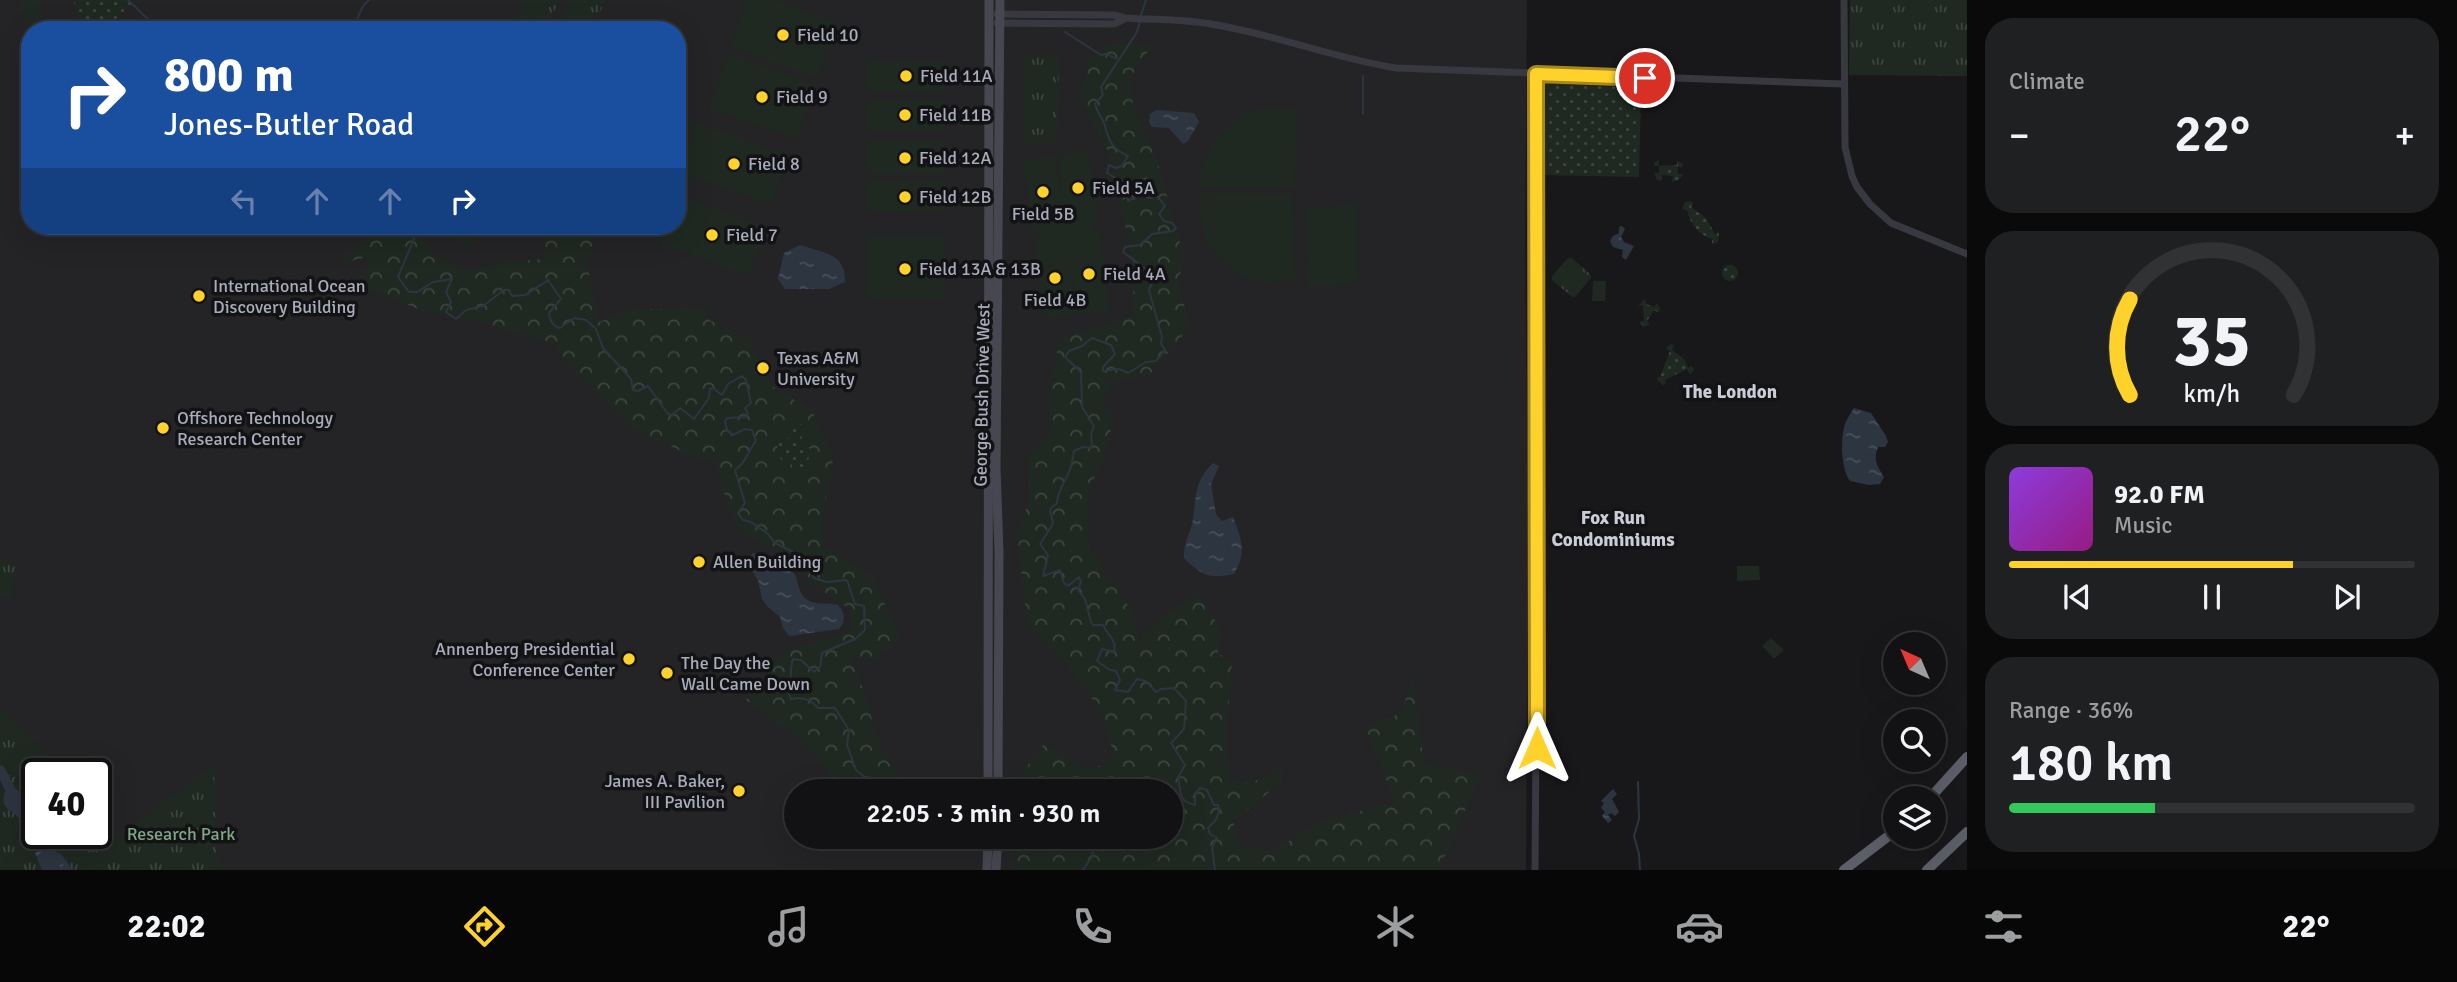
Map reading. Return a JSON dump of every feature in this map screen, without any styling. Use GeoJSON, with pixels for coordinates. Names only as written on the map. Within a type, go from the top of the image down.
{"type":"FeatureCollection","features":[{"type":"Feature","properties":{"kind":"highway"},"geometry":{"type":"LineString","coordinates":[[1941,786],[1967,757]]}},
{"type":"Feature","properties":{"kind":"highway"},"geometry":{"type":"LineString","coordinates":[[1927,870],[1967,832]]}},
{"type":"Feature","properties":{"kind":"highway"},"geometry":{"type":"LineString","coordinates":[[1844,870],[1883,840]]}},
{"type":"Feature","properties":{"kind":"main road","name":"George Bush Drive West"},"geometry":{"type":"LineString","coordinates":[[988,779],[989,0]]}},
{"type":"Feature","properties":{"kind":"main road","name":"George Bush Drive West"},"geometry":{"type":"LineString","coordinates":[[998,779],[999,553],[996,468],[1000,0]]}},
{"type":"Feature","properties":{"kind":"main road"},"geometry":{"type":"LineString","coordinates":[[987,870],[988,849]]}},
{"type":"Feature","properties":{"kind":"main road"},"geometry":{"type":"LineString","coordinates":[[996,870],[997,849]]}},
{"type":"Feature","properties":{"kind":"street"},"geometry":{"type":"LineString","coordinates":[[1844,0],[1846,156],[1852,176],[1864,197],[1891,223],[1967,254]]}},
{"type":"Feature","properties":{"kind":"street"},"geometry":{"type":"LineString","coordinates":[[989,18],[1114,15],[1125,19],[1184,20],[1234,28],[1356,61],[1395,68],[1844,84]]}},
{"type":"Feature","properties":{"kind":"street"},"geometry":{"type":"LineString","coordinates":[[1535,870],[1538,491],[1536,74]]}},
{"type":"Feature","properties":{"kind":"shaded area","name":"Texas A&M University"},"geometry":{"type":"Polygon","coordinates":[[[0,0],[1527,0],[1525,251],[1528,485],[1526,870],[0,870],[0,0]]]}},
{"type":"Feature","properties":{"kind":"green space"},"geometry":{"type":"Polygon","coordinates":[[[22,0],[40,0],[39,21],[22,21],[22,0]]]}},
{"type":"Feature","properties":{"kind":"green space"},"geometry":{"type":"Polygon","coordinates":[[[73,0],[136,0],[112,21],[81,21],[73,0]]]}},
{"type":"Feature","properties":{"kind":"green space"},"geometry":{"type":"Polygon","coordinates":[[[524,0],[559,0],[550,21],[515,21],[524,0]]]}},
{"type":"Feature","properties":{"kind":"green space"},"geometry":{"type":"Polygon","coordinates":[[[570,0],[605,0],[596,21],[560,21],[570,0]]]}},
{"type":"Feature","properties":{"kind":"green space","name":"Field 10"},"geometry":{"type":"Polygon","coordinates":[[[746,0],[772,0],[837,22],[818,77],[730,47],[746,0]]]}},
{"type":"Feature","properties":{"kind":"green space"},"geometry":{"type":"Polygon","coordinates":[[[1850,0],[1967,0],[1967,76],[1849,75],[1850,0]]]}},
{"type":"Feature","properties":{"kind":"green space"},"geometry":{"type":"Polygon","coordinates":[[[571,11],[589,19],[572,21],[567,19],[571,11]]]}},
{"type":"Feature","properties":{"kind":"green space"},"geometry":{"type":"Polygon","coordinates":[[[524,14],[541,21],[520,21],[524,14]]]}},
{"type":"Feature","properties":{"kind":"green space"},"geometry":{"type":"Polygon","coordinates":[[[1112,43],[1152,45],[1131,77],[1133,106],[1156,157],[1183,253],[1179,286],[1190,327],[1150,374],[1111,382],[1101,405],[1114,418],[1101,464],[1088,492],[1088,545],[1133,613],[1141,649],[1145,633],[1196,592],[1221,629],[1218,653],[1232,663],[1226,737],[1229,782],[1253,782],[1286,765],[1279,784],[1233,821],[1240,846],[1270,852],[1324,821],[1395,802],[1366,728],[1401,713],[1413,676],[1424,764],[1480,776],[1439,870],[1020,870],[1014,867],[1015,849],[1183,849],[1183,779],[1017,779],[1043,745],[1089,770],[1115,759],[1102,713],[1076,676],[1027,624],[1017,531],[1030,500],[1029,456],[1051,435],[1048,403],[1059,340],[1133,316],[1134,266],[1109,153],[1080,97],[1090,58],[1112,43]]]}},
{"type":"Feature","properties":{"kind":"green space","name":"Field 9"},"geometry":{"type":"Polygon","coordinates":[[[728,54],[816,85],[797,139],[709,109],[728,54]]]}},
{"type":"Feature","properties":{"kind":"green space"},"geometry":{"type":"Polygon","coordinates":[[[1025,55],[1059,56],[1057,143],[1023,143],[1025,55]]]}},
{"type":"Feature","properties":{"kind":"green space","name":"Field 11A"},"geometry":{"type":"Polygon","coordinates":[[[867,61],[944,61],[944,92],[867,92],[867,61]]]}},
{"type":"Feature","properties":{"kind":"green space"},"geometry":{"type":"Polygon","coordinates":[[[1542,83],[1641,88],[1639,177],[1541,175],[1542,83]]]}},
{"type":"Feature","properties":{"kind":"green space","name":"Field 11B"},"geometry":{"type":"Polygon","coordinates":[[[867,100],[944,100],[944,131],[867,131],[867,100]]]}},
{"type":"Feature","properties":{"kind":"green space"},"geometry":{"type":"Polygon","coordinates":[[[1283,107],[1297,109],[1294,188],[1199,188],[1200,173],[1210,148],[1224,129],[1248,110],[1283,107]]]}},
{"type":"Feature","properties":{"kind":"green space","name":"Field 8"},"geometry":{"type":"Polygon","coordinates":[[[696,123],[789,156],[771,205],[686,175],[686,152],[696,123]]]}},
{"type":"Feature","properties":{"kind":"green space","name":"Field 12A"},"geometry":{"type":"Polygon","coordinates":[[[867,142],[944,142],[944,174],[867,173],[867,142]]]}},
{"type":"Feature","properties":{"kind":"green space"},"geometry":{"type":"Polygon","coordinates":[[[1088,151],[1098,220],[1094,221],[1095,233],[1100,233],[1110,310],[1079,314],[1074,280],[1071,281],[1075,315],[1045,319],[1034,242],[1039,241],[1037,229],[1033,229],[1023,160],[1054,156],[1059,189],[1062,188],[1058,155],[1088,151]]]}},
{"type":"Feature","properties":{"kind":"green space"},"geometry":{"type":"Polygon","coordinates":[[[1677,161],[1682,163],[1683,167],[1678,167],[1678,174],[1683,174],[1679,180],[1672,182],[1673,176],[1662,175],[1661,181],[1657,180],[1654,173],[1659,173],[1659,166],[1677,165],[1677,161]]]}},
{"type":"Feature","properties":{"kind":"green space","name":"Field 12B"},"geometry":{"type":"Polygon","coordinates":[[[867,181],[944,181],[944,212],[867,212],[867,181]]]}},
{"type":"Feature","properties":{"kind":"green space"},"geometry":{"type":"Polygon","coordinates":[[[1199,193],[1292,194],[1295,280],[1271,283],[1257,281],[1226,265],[1213,251],[1205,236],[1199,193]]]}},
{"type":"Feature","properties":{"kind":"green space","name":"Field 7"},"geometry":{"type":"Polygon","coordinates":[[[686,198],[767,227],[749,276],[657,243],[660,235],[686,235],[686,198]]]}},
{"type":"Feature","properties":{"kind":"green space"},"geometry":{"type":"Polygon","coordinates":[[[1685,202],[1694,203],[1691,207],[1706,218],[1715,234],[1719,232],[1718,242],[1712,244],[1712,239],[1699,232],[1687,210],[1682,209],[1685,202]]]}},
{"type":"Feature","properties":{"kind":"green space"},"geometry":{"type":"Polygon","coordinates":[[[1356,205],[1357,284],[1307,286],[1306,207],[1356,205]]]}},
{"type":"Feature","properties":{"kind":"green space"},"geometry":{"type":"Polygon","coordinates":[[[376,235],[423,235],[432,252],[463,271],[508,262],[545,259],[546,235],[595,235],[587,264],[599,322],[634,309],[706,310],[709,320],[749,339],[772,386],[813,412],[833,460],[821,524],[823,547],[872,576],[900,637],[875,659],[851,657],[869,705],[875,736],[898,776],[906,779],[835,779],[789,731],[746,700],[773,668],[781,653],[852,631],[851,610],[823,591],[784,554],[740,528],[729,509],[715,461],[691,456],[639,431],[578,376],[553,343],[476,321],[423,311],[364,287],[368,257],[344,263],[341,258],[376,235]],[[796,423],[791,427],[790,437],[786,440],[777,435],[775,438],[781,460],[791,461],[798,471],[808,464],[810,449],[801,437],[807,432],[806,428],[796,423]]]}},
{"type":"Feature","properties":{"kind":"green space"},"geometry":{"type":"Polygon","coordinates":[[[442,235],[478,235],[472,248],[442,235]]]}},
{"type":"Feature","properties":{"kind":"green space","name":"Field 13A & 13B"},"geometry":{"type":"Polygon","coordinates":[[[866,238],[944,238],[944,300],[866,299],[866,238]]]}},
{"type":"Feature","properties":{"kind":"green space"},"geometry":{"type":"Polygon","coordinates":[[[1568,258],[1572,258],[1591,278],[1575,297],[1552,280],[1552,276],[1568,258]]]}},
{"type":"Feature","properties":{"kind":"green space"},"geometry":{"type":"Polygon","coordinates":[[[1572,262],[1587,275],[1581,282],[1565,269],[1572,262]]]}},
{"type":"Feature","properties":{"kind":"green space"},"geometry":{"type":"Polygon","coordinates":[[[1730,265],[1738,273],[1730,281],[1722,273],[1730,265]]]}},
{"type":"Feature","properties":{"kind":"green space"},"geometry":{"type":"Polygon","coordinates":[[[1562,272],[1577,286],[1571,293],[1556,280],[1562,272]]]}},
{"type":"Feature","properties":{"kind":"green space"},"geometry":{"type":"Polygon","coordinates":[[[1593,281],[1606,281],[1605,301],[1592,301],[1593,281]]]}},
{"type":"Feature","properties":{"kind":"green space"},"geometry":{"type":"Polygon","coordinates":[[[1645,299],[1646,304],[1654,307],[1657,303],[1660,309],[1659,313],[1654,310],[1647,321],[1650,324],[1644,327],[1639,322],[1644,321],[1643,305],[1638,306],[1645,299]]]}},
{"type":"Feature","properties":{"kind":"green space"},"geometry":{"type":"Polygon","coordinates":[[[1674,345],[1672,350],[1684,359],[1688,368],[1692,366],[1694,370],[1690,374],[1687,369],[1665,380],[1666,384],[1663,385],[1657,377],[1660,377],[1670,351],[1666,348],[1674,345]]]}},
{"type":"Feature","properties":{"kind":"green space"},"geometry":{"type":"Polygon","coordinates":[[[796,423],[807,429],[804,442],[810,449],[808,464],[798,471],[792,464],[781,460],[775,437],[777,435],[782,438],[791,433],[791,427],[796,423]]]}},
{"type":"Feature","properties":{"kind":"green space"},"geometry":{"type":"Polygon","coordinates":[[[0,557],[15,566],[11,598],[0,595],[0,557]]]}},
{"type":"Feature","properties":{"kind":"green space"},"geometry":{"type":"Polygon","coordinates":[[[1737,566],[1759,566],[1760,580],[1737,581],[1737,566]]]}},
{"type":"Feature","properties":{"kind":"green space"},"geometry":{"type":"Polygon","coordinates":[[[1771,638],[1784,650],[1774,659],[1762,646],[1771,638]]]}},
{"type":"Feature","properties":{"kind":"green space","name":"Research Park"},"geometry":{"type":"Polygon","coordinates":[[[0,709],[48,758],[21,758],[21,849],[112,849],[112,841],[214,765],[216,848],[222,870],[0,870],[0,709]]]}},
{"type":"Feature","properties":{"kind":"water"},"geometry":{"type":"Polygon","coordinates":[[[1156,110],[1194,113],[1199,122],[1188,141],[1183,144],[1169,128],[1152,127],[1149,122],[1150,114],[1156,110]]]}},
{"type":"Feature","properties":{"kind":"water"},"geometry":{"type":"Polygon","coordinates":[[[1622,226],[1625,229],[1621,237],[1624,242],[1634,246],[1626,260],[1622,257],[1623,250],[1613,247],[1610,241],[1622,226]]]}},
{"type":"Feature","properties":{"kind":"water"},"geometry":{"type":"Polygon","coordinates":[[[800,245],[837,260],[842,265],[845,282],[829,289],[785,289],[778,279],[784,253],[800,245]]]}},
{"type":"Feature","properties":{"kind":"water"},"geometry":{"type":"Polygon","coordinates":[[[1854,408],[1871,413],[1886,436],[1888,442],[1885,447],[1878,447],[1876,456],[1884,477],[1880,484],[1850,481],[1847,475],[1843,461],[1842,437],[1854,408]]]}},
{"type":"Feature","properties":{"kind":"water"},"geometry":{"type":"Polygon","coordinates":[[[1213,463],[1219,466],[1211,484],[1216,514],[1222,521],[1233,517],[1242,546],[1241,559],[1234,574],[1218,576],[1206,575],[1184,558],[1197,489],[1213,463]]]}},
{"type":"Feature","properties":{"kind":"water"},"geometry":{"type":"Polygon","coordinates":[[[753,553],[771,558],[789,569],[796,577],[801,594],[808,600],[838,605],[844,617],[839,629],[789,636],[780,617],[762,599],[758,580],[747,564],[753,553]]]}},
{"type":"Feature","properties":{"kind":"water"},"geometry":{"type":"Polygon","coordinates":[[[11,786],[21,795],[21,821],[5,806],[5,791],[11,786]]]}},
{"type":"Feature","properties":{"kind":"water"},"geometry":{"type":"Polygon","coordinates":[[[1613,789],[1617,794],[1612,799],[1619,812],[1615,816],[1611,813],[1608,815],[1612,820],[1608,823],[1602,816],[1605,812],[1601,808],[1604,803],[1601,801],[1613,789]]]}},
{"type":"Feature","properties":{"kind":"water"},"geometry":{"type":"Polygon","coordinates":[[[40,849],[48,849],[61,854],[73,870],[42,870],[35,853],[40,849]]]}},
{"type":"Feature","properties":{"kind":"waterway"},"geometry":{"type":"LineString","coordinates":[[128,0],[150,21]]}},
{"type":"Feature","properties":{"kind":"waterway"},"geometry":{"type":"LineString","coordinates":[[356,21],[369,0]]}},
{"type":"Feature","properties":{"kind":"waterway"},"geometry":{"type":"LineString","coordinates":[[1141,15],[1146,0]]}},
{"type":"Feature","properties":{"kind":"waterway"},"geometry":{"type":"LineString","coordinates":[[1140,21],[1137,32],[1101,87],[1103,95],[1095,104],[1112,144],[1128,156],[1122,166],[1116,168],[1109,165],[1107,173],[1122,182],[1128,201],[1141,194],[1149,198],[1158,197],[1165,206],[1159,214],[1164,221],[1172,223],[1176,228],[1173,231],[1152,234],[1140,245],[1125,247],[1123,252],[1155,276],[1149,290],[1162,337],[1161,344],[1165,350],[1156,361],[1146,362],[1128,373],[1119,369],[1103,371],[1103,367],[1115,354],[1111,345],[1092,338],[1069,351],[1065,357],[1081,372],[1082,407],[1094,426],[1091,434],[1092,448],[1083,447],[1074,451],[1071,467],[1057,503],[1050,509],[1053,524],[1040,544],[1048,555],[1043,576],[1060,570],[1064,583],[1068,586],[1079,577],[1081,582],[1078,590],[1085,599],[1091,622],[1093,625],[1103,625],[1113,641],[1114,652],[1102,649],[1097,661],[1116,671],[1120,680],[1115,690],[1128,692],[1137,679],[1146,681],[1156,692],[1174,688],[1186,701],[1184,729],[1171,743],[1185,765],[1178,777],[1183,799],[1195,805],[1195,794],[1200,788],[1207,790],[1214,805],[1218,805],[1217,818],[1208,828],[1210,834],[1217,838],[1212,848],[1215,870]]}},
{"type":"Feature","properties":{"kind":"waterway"},"geometry":{"type":"LineString","coordinates":[[1065,32],[1101,55],[1107,54],[1116,59]]}},
{"type":"Feature","properties":{"kind":"waterway"},"geometry":{"type":"LineString","coordinates":[[1363,76],[1363,114]]}},
{"type":"Feature","properties":{"kind":"waterway"},"geometry":{"type":"LineString","coordinates":[[412,235],[414,239],[398,277],[409,292],[417,292],[433,282],[452,279],[446,292],[451,302],[446,312],[456,319],[466,310],[483,306],[504,290],[509,290],[512,296],[526,295],[548,280],[561,299],[549,313],[553,324],[560,328],[574,318],[586,320],[596,329],[603,348],[631,379],[633,390],[638,391],[648,386],[668,414],[672,415],[680,408],[694,419],[709,398],[710,389],[713,388],[722,395],[728,384],[742,376],[746,380],[751,403],[745,408],[748,414],[746,417],[727,418],[725,421],[727,430],[733,435],[745,429],[752,430],[756,441],[735,470],[745,503],[738,513],[743,520],[751,522],[768,534],[775,543],[797,554],[814,578],[826,582],[847,580],[855,604],[864,606],[865,630],[855,639],[822,653],[820,667],[814,672],[801,660],[793,659],[788,691],[791,699],[806,699],[818,708],[835,708],[849,730],[847,745],[856,770],[867,779]]}},
{"type":"Feature","properties":{"kind":"waterway"},"geometry":{"type":"LineString","coordinates":[[0,770],[15,798]]}},
{"type":"Feature","properties":{"kind":"waterway"},"geometry":{"type":"LineString","coordinates":[[1638,782],[1639,819],[1634,836],[1640,870]]}},
{"type":"Feature","properties":{"kind":"waterway"},"geometry":{"type":"LineString","coordinates":[[45,849],[56,870]]}},
{"type":"Feature","properties":{"kind":"waterway"},"geometry":{"type":"LineString","coordinates":[[1083,870],[1092,857],[1093,849]]}},
{"type":"Feature","properties":{"kind":"place","name":"Field 10"},"geometry":{"type":"Point","coordinates":[783,35]}},
{"type":"Feature","properties":{"kind":"place","name":"Field 11A"},"geometry":{"type":"Point","coordinates":[906,76]}},
{"type":"Feature","properties":{"kind":"place","name":"Field 9"},"geometry":{"type":"Point","coordinates":[762,97]}},
{"type":"Feature","properties":{"kind":"place","name":"Field 11B"},"geometry":{"type":"Point","coordinates":[905,115]}},
{"type":"Feature","properties":{"kind":"place","name":"Field 12A"},"geometry":{"type":"Point","coordinates":[905,158]}},
{"type":"Feature","properties":{"kind":"place","name":"Field 8"},"geometry":{"type":"Point","coordinates":[734,164]}},
{"type":"Feature","properties":{"kind":"place","name":"Field 5A"},"geometry":{"type":"Point","coordinates":[1078,188]}},
{"type":"Feature","properties":{"kind":"place","name":"Field 5B"},"geometry":{"type":"Point","coordinates":[1043,192]}},
{"type":"Feature","properties":{"kind":"place","name":"Field 12B"},"geometry":{"type":"Point","coordinates":[905,197]}},
{"type":"Feature","properties":{"kind":"place","name":"Field 7"},"geometry":{"type":"Point","coordinates":[712,235]}},
{"type":"Feature","properties":{"kind":"place","name":"Field 13A & 13B"},"geometry":{"type":"Point","coordinates":[905,269]}},
{"type":"Feature","properties":{"kind":"place","name":"Field 4A"},"geometry":{"type":"Point","coordinates":[1089,274]}},
{"type":"Feature","properties":{"kind":"place","name":"Field 4B"},"geometry":{"type":"Point","coordinates":[1055,278]}},
{"type":"Feature","properties":{"kind":"place","name":"International Ocean Discovery Building"},"geometry":{"type":"Point","coordinates":[199,296]}},
{"type":"Feature","properties":{"kind":"place","name":"Texas A&M University"},"geometry":{"type":"Point","coordinates":[763,368]}},
{"type":"Feature","properties":{"kind":"place","name":"Offshore Technology Research Center"},"geometry":{"type":"Point","coordinates":[163,428]}},
{"type":"Feature","properties":{"kind":"place","name":"Allen Building"},"geometry":{"type":"Point","coordinates":[699,562]}},
{"type":"Feature","properties":{"kind":"place","name":"Annenberg Presidential Conference Center"},"geometry":{"type":"Point","coordinates":[629,659]}},
{"type":"Feature","properties":{"kind":"place","name":"The Day the Wall Came Down"},"geometry":{"type":"Point","coordinates":[667,673]}},
{"type":"Feature","properties":{"kind":"place","name":"James A. Baker, III Pavilion"},"geometry":{"type":"Point","coordinates":[739,791]}},
{"type":"Feature","properties":{"kind":"district","name":"The London"},"geometry":{"type":"Point","coordinates":[1730,391]}},
{"type":"Feature","properties":{"kind":"district","name":"Fox Run Condominiums"},"geometry":{"type":"Point","coordinates":[1613,528]}},
{"type":"Feature","properties":{"kind":"route"},"geometry":{"type":"LineString","coordinates":[[1537,748],[1536,74],[1645,78]]}}]}
